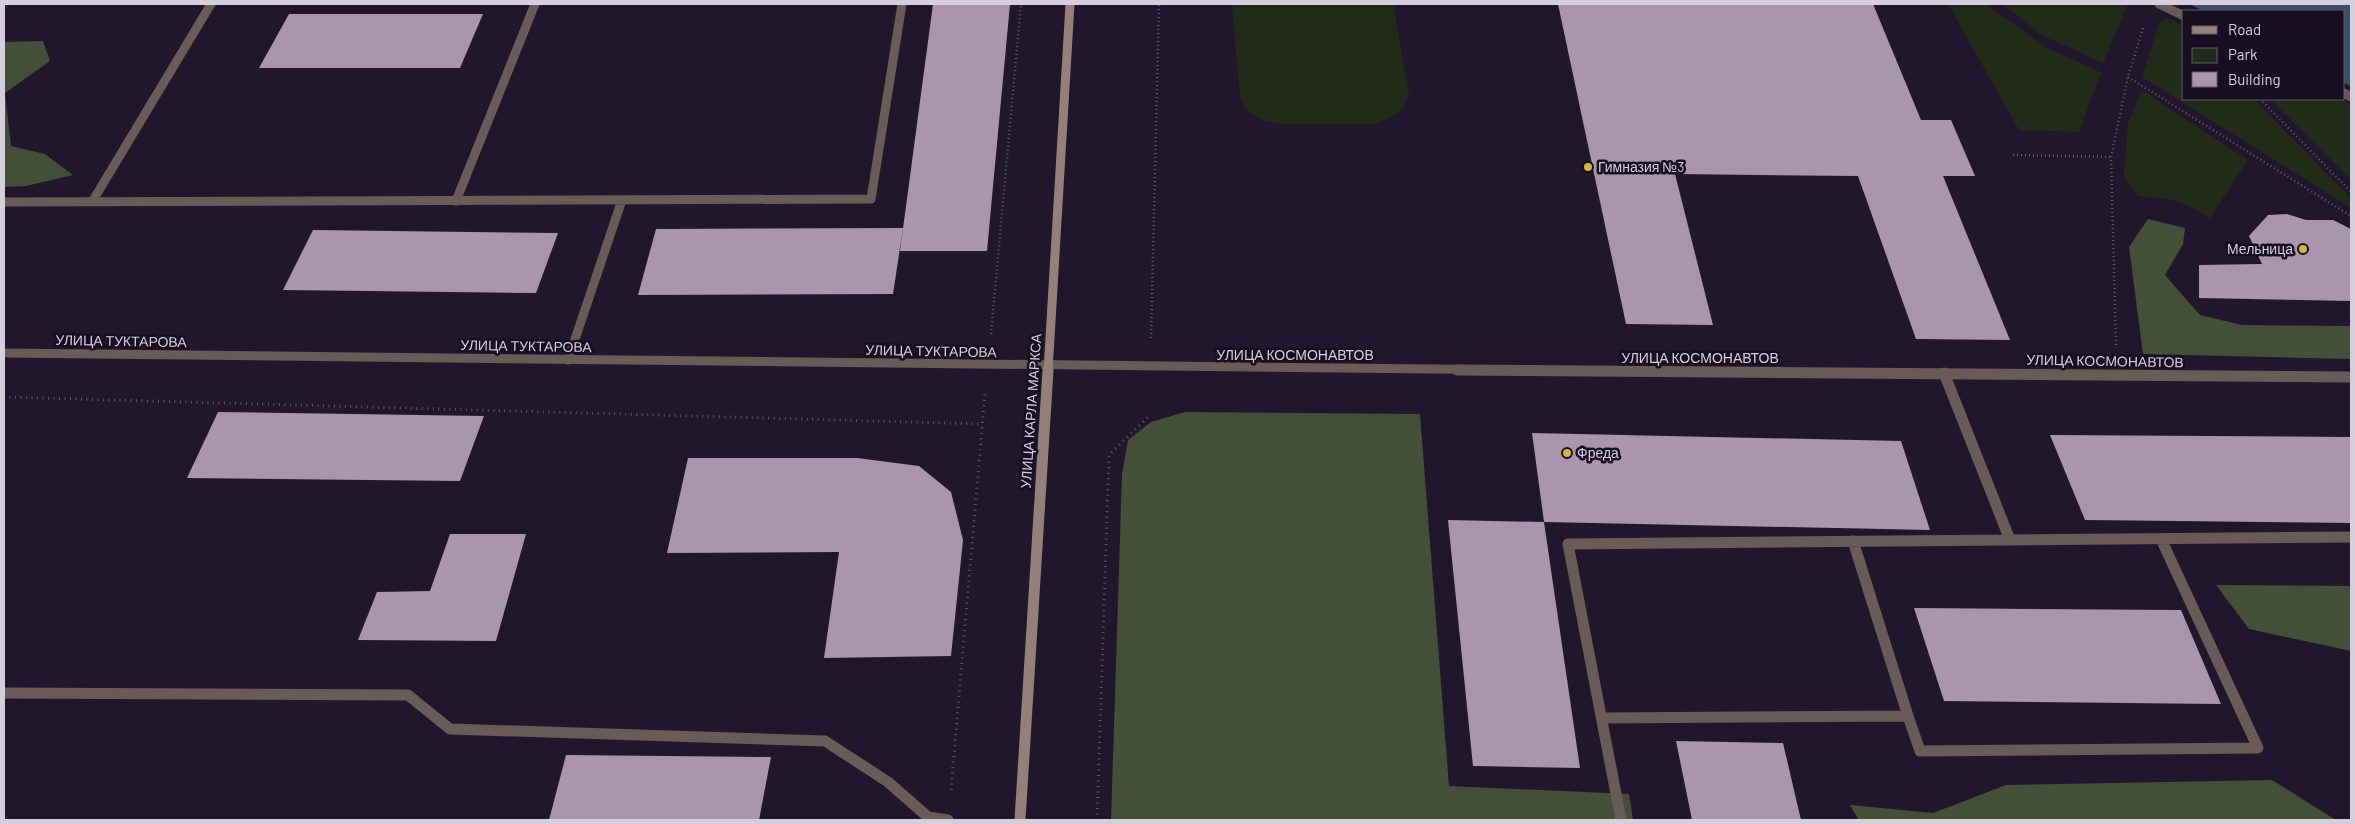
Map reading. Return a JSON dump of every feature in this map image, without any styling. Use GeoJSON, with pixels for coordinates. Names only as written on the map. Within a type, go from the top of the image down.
{"type":"FeatureCollection","features":[{"type":"Feature","properties":{"kind":"street"},"geometry":{"type":"LineString","coordinates":[[92,202],[211,4]]}},
{"type":"Feature","properties":{"kind":"street"},"geometry":{"type":"LineString","coordinates":[[456,201],[535,4]]}},
{"type":"Feature","properties":{"kind":"street"},"geometry":{"type":"LineString","coordinates":[[4,202],[871,199],[902,4]]}},
{"type":"Feature","properties":{"kind":"street","name":"УЛИЦА КАРЛА МАРКСА"},"geometry":{"type":"LineString","coordinates":[[1020,820],[1070,4]]}},
{"type":"Feature","properties":{"kind":"street"},"geometry":{"type":"LineString","coordinates":[[2159,4],[2182,15]]}},
{"type":"Feature","properties":{"kind":"street"},"geometry":{"type":"LineString","coordinates":[[568,360],[622,200]]}},
{"type":"Feature","properties":{"kind":"street","name":"УЛИЦА ТУКТАРОВА"},"geometry":{"type":"LineString","coordinates":[[4,353],[1048,366]]}},
{"type":"Feature","properties":{"kind":"street","name":"УЛИЦА КОСМОНАВТОВ"},"geometry":{"type":"LineString","coordinates":[[1048,366],[2351,377]]}},
{"type":"Feature","properties":{"kind":"street"},"geometry":{"type":"LineString","coordinates":[[1944,373],[2010,540]]}},
{"type":"Feature","properties":{"kind":"street"},"geometry":{"type":"LineString","coordinates":[[1621,820],[1568,544],[2351,537]]}},
{"type":"Feature","properties":{"kind":"street"},"geometry":{"type":"LineString","coordinates":[[1853,542],[1920,751],[2258,748],[2161,539]]}},
{"type":"Feature","properties":{"kind":"street"},"geometry":{"type":"LineString","coordinates":[[4,693],[408,695],[450,730],[826,741],[888,782],[928,817],[948,820]]}},
{"type":"Feature","properties":{"kind":"street"},"geometry":{"type":"LineString","coordinates":[[1602,718],[1908,716]]}},
{"type":"Feature","properties":{"kind":"path"},"geometry":{"type":"LineString","coordinates":[[948,820],[1021,4]]}},
{"type":"Feature","properties":{"kind":"path"},"geometry":{"type":"LineString","coordinates":[[1151,367],[1159,4]]}},
{"type":"Feature","properties":{"kind":"path"},"geometry":{"type":"LineString","coordinates":[[2117,375],[2110,157],[2128,77],[2145,22]]}},
{"type":"Feature","properties":{"kind":"path"},"geometry":{"type":"LineString","coordinates":[[2128,77],[2351,216]]}},
{"type":"Feature","properties":{"kind":"path"},"geometry":{"type":"LineString","coordinates":[[2261,100],[2351,192]]}},
{"type":"Feature","properties":{"kind":"path"},"geometry":{"type":"LineString","coordinates":[[2013,155],[2110,157]]}},
{"type":"Feature","properties":{"kind":"path"},"geometry":{"type":"LineString","coordinates":[[4,397],[982,424]]}},
{"type":"Feature","properties":{"kind":"path"},"geometry":{"type":"LineString","coordinates":[[1097,820],[1109,454],[1150,416]]}},
{"type":"Feature","properties":{"kind":"green space"},"geometry":{"type":"Polygon","coordinates":[[[1232,4],[1393,4],[1409,93],[1403,109],[1388,119],[1373,124],[1278,124],[1261,120],[1246,110],[1240,98],[1232,4]]]}},
{"type":"Feature","properties":{"kind":"green space"},"geometry":{"type":"Polygon","coordinates":[[[1948,4],[1986,4],[2047,48],[2101,72],[2079,132],[2019,130],[1948,4]]]}},
{"type":"Feature","properties":{"kind":"green space"},"geometry":{"type":"Polygon","coordinates":[[[2003,4],[2128,4],[2103,63],[2041,35],[2003,4]]]}},
{"type":"Feature","properties":{"kind":"green space"},"geometry":{"type":"Polygon","coordinates":[[[2164,19],[2174,20],[2182,26],[2182,100],[2255,100],[2351,198],[2351,208],[2142,77],[2159,23],[2164,19]]]}},
{"type":"Feature","properties":{"kind":"green space"},"geometry":{"type":"Polygon","coordinates":[[[43,41],[50,61],[5,93],[11,146],[45,154],[73,175],[26,186],[4,187],[4,42],[43,41]]]}},
{"type":"Feature","properties":{"kind":"green space"},"geometry":{"type":"Polygon","coordinates":[[[2142,90],[2248,160],[2209,219],[2193,208],[2176,201],[2138,196],[2124,176],[2128,123],[2142,90]]]}},
{"type":"Feature","properties":{"kind":"green space"},"geometry":{"type":"Polygon","coordinates":[[[2271,100],[2342,100],[2351,104],[2351,180],[2271,100]]]}},
{"type":"Feature","properties":{"kind":"green space"},"geometry":{"type":"Polygon","coordinates":[[[2148,219],[2185,228],[2183,244],[2165,275],[2200,315],[2242,325],[2351,326],[2351,359],[2143,354],[2129,247],[2148,219]]]}},
{"type":"Feature","properties":{"kind":"green space"},"geometry":{"type":"Polygon","coordinates":[[[1185,412],[1420,414],[1449,786],[1629,794],[1633,820],[1111,820],[1122,474],[1128,440],[1151,422],[1185,412]]]}},
{"type":"Feature","properties":{"kind":"green space"},"geometry":{"type":"Polygon","coordinates":[[[2216,585],[2351,586],[2351,651],[2249,629],[2216,585]]]}},
{"type":"Feature","properties":{"kind":"green space"},"geometry":{"type":"Polygon","coordinates":[[[2272,780],[2336,820],[1859,820],[1850,805],[1933,813],[2006,785],[2272,780]]]}},
{"type":"Feature","properties":{"kind":"water"},"geometry":{"type":"Polygon","coordinates":[[[2190,4],[2351,4],[2351,86],[2345,83],[2345,10],[2201,10],[2190,4]]]}},
{"type":"Feature","properties":{"kind":"building"},"geometry":{"type":"Polygon","coordinates":[[[933,4],[1010,4],[987,251],[900,251],[933,4]]]}},
{"type":"Feature","properties":{"kind":"building"},"geometry":{"type":"Polygon","coordinates":[[[1558,4],[1873,4],[1921,120],[1951,120],[1975,176],[1943,176],[2010,340],[1916,339],[1858,176],[1675,174],[1713,325],[1626,324],[1558,4]]]}},
{"type":"Feature","properties":{"kind":"building"},"geometry":{"type":"Polygon","coordinates":[[[289,14],[483,14],[460,68],[259,68],[289,14]]]}},
{"type":"Feature","properties":{"kind":"building","name":"Мельница"},"geometry":{"type":"Polygon","coordinates":[[[2287,214],[2306,220],[2333,220],[2351,229],[2351,301],[2199,298],[2199,265],[2262,264],[2249,236],[2268,215],[2287,214]]]}},
{"type":"Feature","properties":{"kind":"building"},"geometry":{"type":"Polygon","coordinates":[[[903,228],[893,294],[638,295],[656,229],[903,228]]]}},
{"type":"Feature","properties":{"kind":"building"},"geometry":{"type":"Polygon","coordinates":[[[313,230],[558,233],[536,293],[283,290],[313,230]]]}},
{"type":"Feature","properties":{"kind":"building"},"geometry":{"type":"Polygon","coordinates":[[[218,412],[484,416],[460,481],[187,478],[218,412]]]}},
{"type":"Feature","properties":{"kind":"building"},"geometry":{"type":"Polygon","coordinates":[[[1532,433],[1901,441],[1930,530],[1544,522],[1532,433]]]}},
{"type":"Feature","properties":{"kind":"building"},"geometry":{"type":"Polygon","coordinates":[[[2050,435],[2351,437],[2351,523],[2085,520],[2050,435]]]}},
{"type":"Feature","properties":{"kind":"building"},"geometry":{"type":"Polygon","coordinates":[[[688,458],[857,458],[919,466],[951,492],[963,540],[951,656],[824,658],[839,552],[667,553],[688,458]]]}},
{"type":"Feature","properties":{"kind":"building"},"geometry":{"type":"Polygon","coordinates":[[[1448,520],[1544,522],[1580,768],[1473,766],[1448,520]]]}},
{"type":"Feature","properties":{"kind":"building"},"geometry":{"type":"Polygon","coordinates":[[[450,534],[526,534],[496,641],[358,640],[377,592],[430,591],[450,534]]]}},
{"type":"Feature","properties":{"kind":"building"},"geometry":{"type":"Polygon","coordinates":[[[1914,608],[2181,610],[2221,704],[1944,701],[1914,608]]]}},
{"type":"Feature","properties":{"kind":"building"},"geometry":{"type":"Polygon","coordinates":[[[1676,741],[1783,743],[1801,820],[1692,820],[1676,741]]]}},
{"type":"Feature","properties":{"kind":"building"},"geometry":{"type":"Polygon","coordinates":[[[566,755],[771,757],[759,820],[549,820],[566,755]]]}},
{"type":"Feature","properties":{"kind":"place","name":"Гимназия №3"},"geometry":{"type":"Point","coordinates":[1588,167]}},
{"type":"Feature","properties":{"kind":"place","name":"Мельница"},"geometry":{"type":"Point","coordinates":[2303,249]}},
{"type":"Feature","properties":{"kind":"place","name":"Фреда"},"geometry":{"type":"Point","coordinates":[1567,453]}}]}
